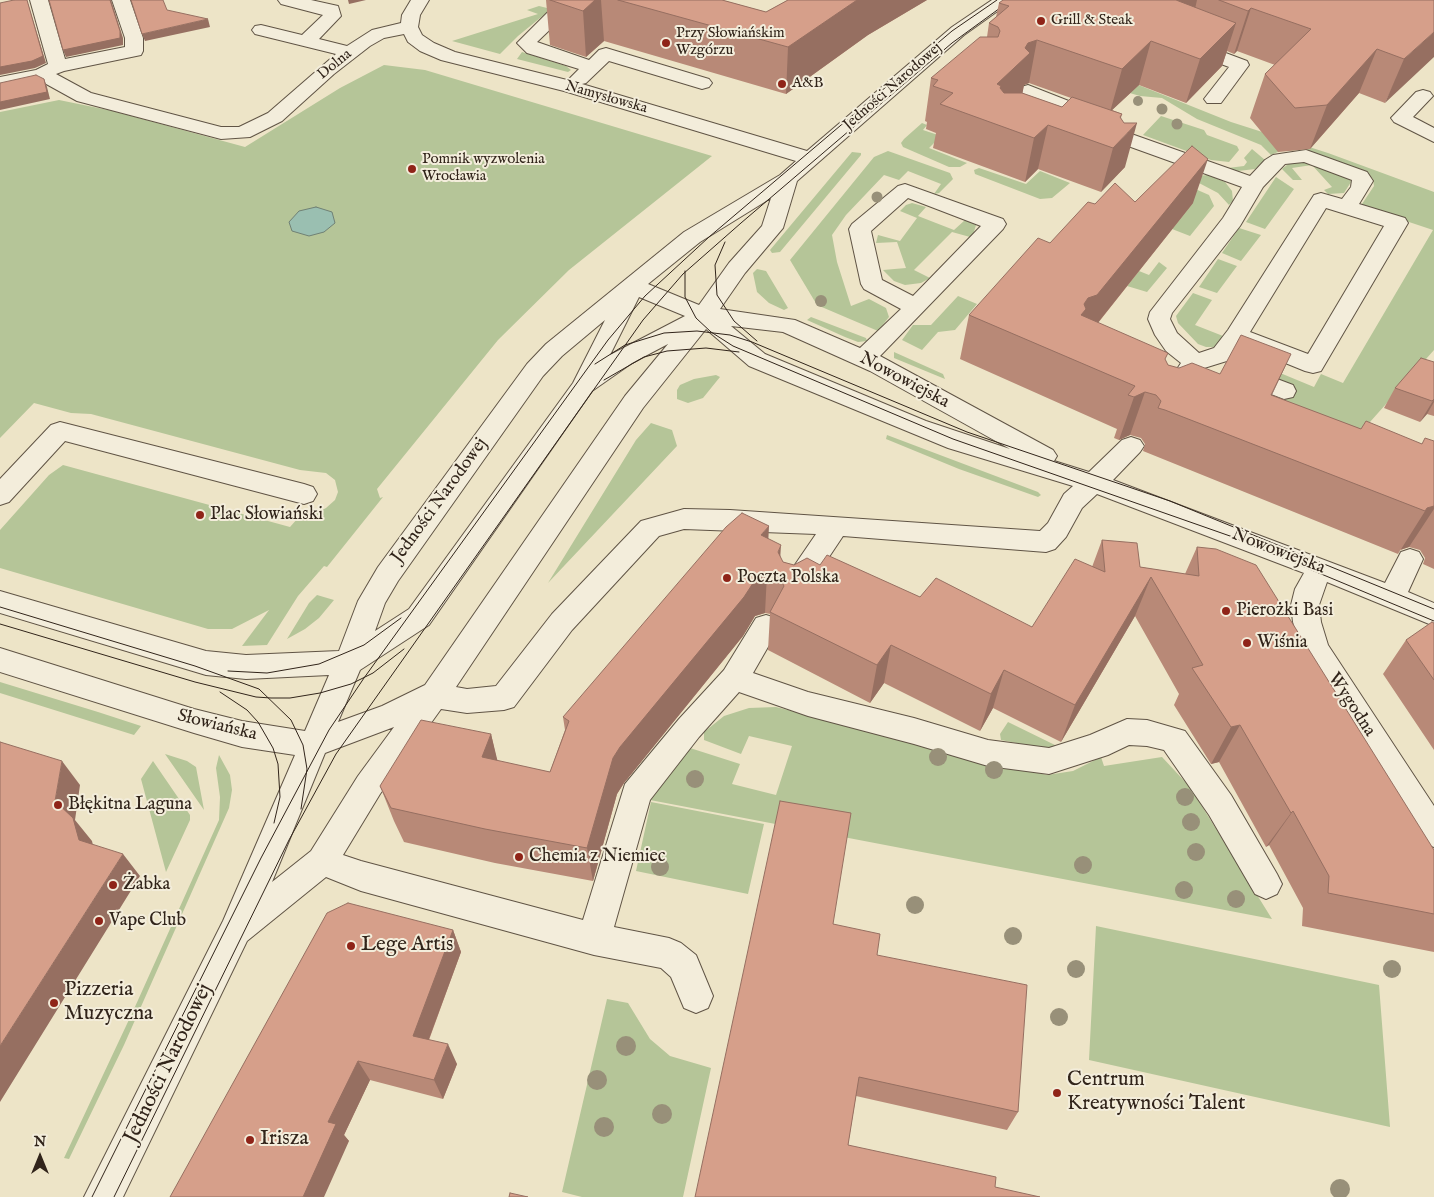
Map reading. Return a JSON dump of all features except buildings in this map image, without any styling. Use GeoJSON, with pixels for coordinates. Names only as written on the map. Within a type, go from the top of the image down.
{"type":"FeatureCollection","features":[{"type":"Feature","properties":{"kind":"street"},"geometry":{"type":"LineString","coordinates":[[39,0],[50,70]]}},
{"type":"Feature","properties":{"kind":"street"},"geometry":{"type":"LineString","coordinates":[[0,83],[134,51],[134,38],[121,0]]}},
{"type":"Feature","properties":{"kind":"street"},"geometry":{"type":"LineString","coordinates":[[287,0],[332,10],[332,16],[306,41]]}},
{"type":"Feature","properties":{"kind":"street"},"geometry":{"type":"LineString","coordinates":[[409,27],[411,15],[420,0]]}},
{"type":"Feature","properties":{"kind":"street","name":"Jedności Narodowej"},"geometry":{"type":"LineString","coordinates":[[103,1197],[235,931],[312,745],[349,662],[372,601],[388,574],[535,370],[554,350],[634,287],[692,237],[787,179],[958,31],[1004,0]]}},
{"type":"Feature","properties":{"kind":"street"},"geometry":{"type":"LineString","coordinates":[[595,3],[555,15],[531,36],[526,43],[534,49],[605,54],[702,83]]}},
{"type":"Feature","properties":{"kind":"street","name":"Dolna"},"geometry":{"type":"LineString","coordinates":[[50,70],[84,97],[221,133],[243,133],[275,117],[350,52],[378,34],[409,27]]}},
{"type":"Feature","properties":{"kind":"street","name":"Namysłowska"},"geometry":{"type":"LineString","coordinates":[[409,27],[416,38],[427,47],[448,56],[571,87],[810,159]]}},
{"type":"Feature","properties":{"kind":"street"},"geometry":{"type":"LineString","coordinates":[[261,30],[350,52]]}},
{"type":"Feature","properties":{"kind":"street"},"geometry":{"type":"LineString","coordinates":[[1179,41],[1240,65],[1214,99]]}},
{"type":"Feature","properties":{"kind":"street"},"geometry":{"type":"LineString","coordinates":[[571,87],[605,54]]}},
{"type":"Feature","properties":{"kind":"street"},"geometry":{"type":"LineString","coordinates":[[928,57],[950,64]]}},
{"type":"Feature","properties":{"kind":"street"},"geometry":{"type":"LineString","coordinates":[[1023,112],[1033,93],[1077,110],[1099,129],[1132,150],[1254,184]]}},
{"type":"Feature","properties":{"kind":"street"},"geometry":{"type":"LineString","coordinates":[[1423,96],[1401,118],[1434,136]]}},
{"type":"Feature","properties":{"kind":"street"},"geometry":{"type":"LineString","coordinates":[[1284,391],[1201,361],[1174,345],[1159,319],[1161,312],[1232,221],[1254,184],[1272,164],[1280,159],[1306,156],[1360,176],[1363,184],[1347,208]]}},
{"type":"Feature","properties":{"kind":"street","name":"Jedności Narodowej"},"geometry":{"type":"LineString","coordinates":[[235,931],[322,861],[369,785],[634,402],[704,315],[737,268],[772,228],[787,179]]}},
{"type":"Feature","properties":{"kind":"street"},"geometry":{"type":"LineString","coordinates":[[863,358],[916,307],[995,224],[904,190],[860,229],[872,284],[916,307]]}},
{"type":"Feature","properties":{"kind":"street"},"geometry":{"type":"LineString","coordinates":[[1169,387],[1201,361],[1222,354],[1236,335],[1321,200],[1397,222],[1314,365],[1236,335]]}},
{"type":"Feature","properties":{"kind":"street"},"geometry":{"type":"LineString","coordinates":[[0,602],[206,663],[246,667],[349,662],[419,616],[583,386],[634,287]]}},
{"type":"Feature","properties":{"kind":"street","name":"Nowowiejska"},"geometry":{"type":"LineString","coordinates":[[634,287],[704,315],[787,325],[863,358],[1092,482]]}},
{"type":"Feature","properties":{"kind":"street"},"geometry":{"type":"LineString","coordinates":[[583,386],[624,358],[704,315]]}},
{"type":"Feature","properties":{"kind":"street","name":"Nowowiejska"},"geometry":{"type":"LineString","coordinates":[[704,315],[757,360],[790,374],[957,442],[1092,482],[1320,568],[1434,615]]}},
{"type":"Feature","properties":{"kind":"street"},"geometry":{"type":"LineString","coordinates":[[0,495],[60,431],[304,494]]}},
{"type":"Feature","properties":{"kind":"street"},"geometry":{"type":"LineString","coordinates":[[312,745],[392,714],[432,695],[467,701],[504,698],[562,622],[650,528],[684,519],[797,523],[1046,542],[1057,530],[1073,501],[1092,482],[1120,460],[1130,446]]}},
{"type":"Feature","properties":{"kind":"street"},"geometry":{"type":"LineString","coordinates":[[791,591],[835,527]]}},
{"type":"Feature","properties":{"kind":"street"},"geometry":{"type":"LineString","coordinates":[[1392,597],[1410,559]]}},
{"type":"Feature","properties":{"kind":"street","name":"Wygodna"},"geometry":{"type":"LineString","coordinates":[[1320,568],[1309,589],[1305,605],[1307,622],[1315,648],[1434,833]]}},
{"type":"Feature","properties":{"kind":"street"},"geometry":{"type":"LineString","coordinates":[[594,939],[636,794],[689,728],[734,678],[766,626]]}},
{"type":"Feature","properties":{"kind":"street","name":"Słowiańska"},"geometry":{"type":"LineString","coordinates":[[0,660],[194,721],[242,734],[312,745]]}},
{"type":"Feature","properties":{"kind":"street"},"geometry":{"type":"LineString","coordinates":[[734,678],[808,704],[914,731],[988,753],[1049,761],[1097,746],[1127,732],[1148,733],[1174,740],[1220,805],[1266,884]]}},
{"type":"Feature","properties":{"kind":"street"},"geometry":{"type":"LineString","coordinates":[[322,861],[361,876],[594,939],[669,954],[684,966],[696,996]]}},
{"type":"Feature","properties":{"kind":"shaded area"},"geometry":{"type":"Polygon","coordinates":[[[539,6],[551,9],[518,36],[500,54],[452,41],[538,14],[527,10],[539,6]]]}},
{"type":"Feature","properties":{"kind":"shaded area"},"geometry":{"type":"Polygon","coordinates":[[[522,52],[566,66],[571,70],[568,72],[517,59],[522,52]]]}},
{"type":"Feature","properties":{"kind":"shaded area"},"geometry":{"type":"Polygon","coordinates":[[[384,65],[425,70],[712,156],[569,270],[498,340],[377,489],[380,498],[383,497],[327,567],[324,566],[298,596],[267,645],[242,646],[269,610],[232,629],[208,629],[0,568],[0,530],[49,475],[63,465],[290,527],[298,518],[311,516],[326,508],[335,500],[338,492],[335,480],[326,473],[300,470],[91,414],[71,413],[34,403],[0,438],[0,112],[59,100],[113,111],[245,147],[340,88],[384,65]]]}},
{"type":"Feature","properties":{"kind":"shaded area"},"geometry":{"type":"Polygon","coordinates":[[[1126,80],[1231,122],[1328,153],[1434,192],[1434,350],[1354,440],[1281,400],[1290,386],[1254,369],[1256,363],[1314,387],[1321,374],[1343,383],[1433,230],[1364,207],[1362,204],[1374,186],[1373,179],[1363,170],[1307,150],[1280,151],[1271,155],[1261,145],[1197,119],[1162,98],[1140,96],[1116,89],[1126,80]]]}},
{"type":"Feature","properties":{"kind":"shaded area"},"geometry":{"type":"Polygon","coordinates":[[[1161,116],[1204,130],[1207,135],[1237,146],[1239,150],[1229,162],[1211,160],[1143,135],[1161,116]]]}},
{"type":"Feature","properties":{"kind":"shaded area"},"geometry":{"type":"Polygon","coordinates":[[[922,123],[927,125],[923,130],[941,136],[929,148],[967,163],[960,167],[949,167],[903,147],[901,143],[904,139],[922,123]]]}},
{"type":"Feature","properties":{"kind":"shaded area"},"geometry":{"type":"Polygon","coordinates":[[[1252,149],[1265,160],[1255,169],[1238,171],[1228,168],[1244,166],[1247,162],[1244,158],[1252,149]]]}},
{"type":"Feature","properties":{"kind":"shaded area"},"geometry":{"type":"Polygon","coordinates":[[[888,151],[950,173],[953,179],[939,193],[934,194],[941,184],[908,171],[899,180],[884,175],[846,215],[832,235],[837,262],[851,306],[869,299],[886,308],[889,317],[878,331],[817,305],[790,260],[874,157],[888,151]]]}},
{"type":"Feature","properties":{"kind":"shaded area"},"geometry":{"type":"Polygon","coordinates":[[[852,152],[861,153],[861,155],[780,252],[772,253],[770,250],[852,152]]]}},
{"type":"Feature","properties":{"kind":"shaded area"},"geometry":{"type":"Polygon","coordinates":[[[1292,161],[1313,164],[1350,179],[1351,182],[1344,193],[1328,194],[1324,190],[1332,187],[1312,165],[1292,168],[1302,180],[1293,180],[1282,169],[1292,161]]]}},
{"type":"Feature","properties":{"kind":"shaded area"},"geometry":{"type":"Polygon","coordinates":[[[979,168],[1026,184],[1040,171],[1070,183],[1052,198],[1040,199],[975,174],[974,170],[979,168]]]}},
{"type":"Feature","properties":{"kind":"shaded area"},"geometry":{"type":"Polygon","coordinates":[[[1208,175],[1225,182],[1232,191],[1233,201],[1229,205],[1218,193],[1199,183],[1197,176],[1208,175]]]}},
{"type":"Feature","properties":{"kind":"shaded area"},"geometry":{"type":"Polygon","coordinates":[[[1276,177],[1294,189],[1265,229],[1246,222],[1276,177]]]}},
{"type":"Feature","properties":{"kind":"shaded area"},"geometry":{"type":"Polygon","coordinates":[[[1193,188],[1209,195],[1214,206],[1190,236],[1172,229],[1193,188]]]}},
{"type":"Feature","properties":{"kind":"shaded area"},"geometry":{"type":"Polygon","coordinates":[[[912,203],[926,207],[918,216],[954,230],[965,220],[976,225],[973,235],[970,237],[952,232],[914,270],[930,278],[921,283],[905,285],[894,281],[883,270],[906,268],[897,242],[876,243],[878,235],[900,241],[917,218],[900,211],[906,205],[912,203]]]}},
{"type":"Feature","properties":{"kind":"shaded area"},"geometry":{"type":"Polygon","coordinates":[[[316,207],[332,212],[335,223],[324,232],[309,236],[292,231],[289,222],[299,211],[316,207]]]}},
{"type":"Feature","properties":{"kind":"shaded area"},"geometry":{"type":"Polygon","coordinates":[[[1239,228],[1261,235],[1241,261],[1222,253],[1239,228]]]}},
{"type":"Feature","properties":{"kind":"shaded area"},"geometry":{"type":"Polygon","coordinates":[[[1218,259],[1237,266],[1217,293],[1199,287],[1218,259]]]}},
{"type":"Feature","properties":{"kind":"shaded area"},"geometry":{"type":"Polygon","coordinates":[[[1159,262],[1167,268],[1147,292],[1127,286],[1139,271],[1149,275],[1159,262]]]}},
{"type":"Feature","properties":{"kind":"shaded area"},"geometry":{"type":"Polygon","coordinates":[[[757,269],[766,271],[788,308],[784,310],[769,303],[757,292],[753,273],[757,269]]]}},
{"type":"Feature","properties":{"kind":"shaded area"},"geometry":{"type":"Polygon","coordinates":[[[1193,293],[1212,300],[1195,325],[1223,336],[1215,347],[1206,347],[1198,344],[1178,323],[1176,316],[1193,293]]]}},
{"type":"Feature","properties":{"kind":"shaded area"},"geometry":{"type":"Polygon","coordinates":[[[958,296],[977,304],[955,330],[938,332],[922,350],[902,340],[913,325],[931,325],[958,296]]]}},
{"type":"Feature","properties":{"kind":"shaded area"},"geometry":{"type":"Polygon","coordinates":[[[811,317],[866,338],[867,341],[858,342],[807,320],[811,317]]]}},
{"type":"Feature","properties":{"kind":"shaded area"},"geometry":{"type":"Polygon","coordinates":[[[894,352],[943,374],[945,379],[894,358],[894,352]]]}},
{"type":"Feature","properties":{"kind":"shaded area"},"geometry":{"type":"Polygon","coordinates":[[[716,375],[720,377],[703,398],[688,403],[677,399],[677,390],[680,385],[694,379],[716,375]]]}},
{"type":"Feature","properties":{"kind":"shaded area"},"geometry":{"type":"Polygon","coordinates":[[[651,423],[672,430],[677,446],[548,583],[636,440],[651,423]]]}},
{"type":"Feature","properties":{"kind":"shaded area"},"geometry":{"type":"Polygon","coordinates":[[[887,435],[1038,492],[1041,495],[1038,497],[959,469],[886,439],[887,435]]]}},
{"type":"Feature","properties":{"kind":"shaded area"},"geometry":{"type":"Polygon","coordinates":[[[317,595],[334,600],[319,618],[305,629],[287,639],[309,603],[317,595]]]}},
{"type":"Feature","properties":{"kind":"shaded area"},"geometry":{"type":"Polygon","coordinates":[[[0,682],[141,726],[134,735],[0,693],[0,682]]]}},
{"type":"Feature","properties":{"kind":"shaded area"},"geometry":{"type":"Polygon","coordinates":[[[776,707],[1047,775],[1073,771],[1101,757],[1104,766],[1162,757],[1190,787],[1272,919],[650,800],[690,748],[740,764],[732,784],[776,795],[792,746],[749,736],[741,754],[704,740],[704,732],[724,716],[749,708],[776,707]]]}},
{"type":"Feature","properties":{"kind":"shaded area"},"geometry":{"type":"Polygon","coordinates":[[[1008,722],[1057,746],[1052,750],[1001,740],[1000,734],[1008,722]]]}},
{"type":"Feature","properties":{"kind":"shaded area"},"geometry":{"type":"Polygon","coordinates":[[[165,754],[187,761],[196,767],[204,810],[165,754]]]}},
{"type":"Feature","properties":{"kind":"shaded area"},"geometry":{"type":"Polygon","coordinates":[[[219,755],[230,775],[232,790],[229,808],[124,1045],[69,1159],[64,1158],[134,1009],[219,820],[220,797],[216,768],[219,755]]]}},
{"type":"Feature","properties":{"kind":"shaded area"},"geometry":{"type":"Polygon","coordinates":[[[153,761],[190,815],[190,820],[166,872],[141,779],[153,761]]]}},
{"type":"Feature","properties":{"kind":"shaded area"},"geometry":{"type":"Polygon","coordinates":[[[651,802],[764,824],[748,894],[636,871],[651,802]]]}},
{"type":"Feature","properties":{"kind":"shaded area"},"geometry":{"type":"Polygon","coordinates":[[[1096,926],[1379,985],[1390,1127],[1089,1060],[1096,926]]]}},
{"type":"Feature","properties":{"kind":"shaded area"},"geometry":{"type":"Polygon","coordinates":[[[607,999],[628,1003],[650,1039],[670,1056],[711,1068],[683,1197],[582,1197],[562,1192],[607,999]]]}},
{"type":"Feature","properties":{"kind":"tram line"},"geometry":{"type":"LineString","coordinates":[[365,677],[608,340],[645,296],[709,237],[952,31],[997,0]]}},
{"type":"Feature","properties":{"kind":"tram line"},"geometry":{"type":"LineString","coordinates":[[685,272],[952,43],[1011,0]]}},
{"type":"Feature","properties":{"kind":"tram line"},"geometry":{"type":"LineString","coordinates":[[725,242],[715,265],[717,295],[734,321],[757,341]]}},
{"type":"Feature","properties":{"kind":"tram line"},"geometry":{"type":"LineString","coordinates":[[625,345],[643,320],[685,272]]}},
{"type":"Feature","properties":{"kind":"tram line"},"geometry":{"type":"LineString","coordinates":[[685,272],[685,297],[696,318],[712,333]]}},
{"type":"Feature","properties":{"kind":"tram line"},"geometry":{"type":"LineString","coordinates":[[625,345],[664,333],[697,331],[712,333]]}},
{"type":"Feature","properties":{"kind":"tram line"},"geometry":{"type":"LineString","coordinates":[[712,333],[730,335],[752,342],[967,432],[1170,501],[1434,609]]}},
{"type":"Feature","properties":{"kind":"tram line"},"geometry":{"type":"LineString","coordinates":[[712,333],[733,346],[953,439],[1230,536],[1434,621]]}},
{"type":"Feature","properties":{"kind":"tram line"},"geometry":{"type":"LineString","coordinates":[[114,1197],[289,840],[336,754],[625,345]]}},
{"type":"Feature","properties":{"kind":"tram line"},"geometry":{"type":"LineString","coordinates":[[595,364],[625,345]]}},
{"type":"Feature","properties":{"kind":"tram line"},"geometry":{"type":"LineString","coordinates":[[604,380],[644,357],[667,351],[706,348],[739,352]]}},
{"type":"Feature","properties":{"kind":"tram line"},"geometry":{"type":"LineString","coordinates":[[0,607],[195,666],[259,689],[268,698]]}},
{"type":"Feature","properties":{"kind":"tram line"},"geometry":{"type":"LineString","coordinates":[[228,671],[267,673],[319,664],[364,645],[401,618]]}},
{"type":"Feature","properties":{"kind":"tram line"},"geometry":{"type":"LineString","coordinates":[[0,624],[195,682],[256,697],[268,698]]}},
{"type":"Feature","properties":{"kind":"tram line"},"geometry":{"type":"LineString","coordinates":[[365,677],[404,649]]}},
{"type":"Feature","properties":{"kind":"tram line"},"geometry":{"type":"LineString","coordinates":[[268,698],[290,698],[320,693],[351,684],[365,677]]}},
{"type":"Feature","properties":{"kind":"tram line"},"geometry":{"type":"LineString","coordinates":[[306,772],[329,730],[365,677]]}},
{"type":"Feature","properties":{"kind":"tram line"},"geometry":{"type":"LineString","coordinates":[[220,692],[247,710],[258,722],[273,748],[278,764],[280,797],[274,823]]}},
{"type":"Feature","properties":{"kind":"tram line"},"geometry":{"type":"LineString","coordinates":[[268,698],[291,720],[303,745],[306,772]]}},
{"type":"Feature","properties":{"kind":"tram line"},"geometry":{"type":"LineString","coordinates":[[92,1197],[261,858],[306,772]]}},
{"type":"Feature","properties":{"kind":"tram line"},"geometry":{"type":"LineString","coordinates":[[301,809],[306,772]]}},
{"type":"Feature","properties":{"kind":"place","name":"Grill & Steak"},"geometry":{"type":"Point","coordinates":[1041,21]}},
{"type":"Feature","properties":{"kind":"place","name":"Przy Słowiańskim Wzgórzu"},"geometry":{"type":"Point","coordinates":[666,43]}},
{"type":"Feature","properties":{"kind":"place","name":"A&B"},"geometry":{"type":"Point","coordinates":[782,84]}},
{"type":"Feature","properties":{"kind":"place","name":"Pomnik wyzwolenia Wrocławia"},"geometry":{"type":"Point","coordinates":[412,169]}},
{"type":"Feature","properties":{"kind":"place","name":"Plac Słowiański"},"geometry":{"type":"Point","coordinates":[200,515]}},
{"type":"Feature","properties":{"kind":"place","name":"Poczta Polska"},"geometry":{"type":"Point","coordinates":[727,578]}},
{"type":"Feature","properties":{"kind":"place","name":"Pierożki Basi"},"geometry":{"type":"Point","coordinates":[1226,611]}},
{"type":"Feature","properties":{"kind":"place","name":"Wiśnia"},"geometry":{"type":"Point","coordinates":[1247,643]}},
{"type":"Feature","properties":{"kind":"place","name":"Błękitna Laguna"},"geometry":{"type":"Point","coordinates":[58,805]}},
{"type":"Feature","properties":{"kind":"place","name":"Chemia z Niemiec"},"geometry":{"type":"Point","coordinates":[519,857]}},
{"type":"Feature","properties":{"kind":"place","name":"Żabka"},"geometry":{"type":"Point","coordinates":[113,885]}},
{"type":"Feature","properties":{"kind":"place","name":"Vape Club"},"geometry":{"type":"Point","coordinates":[99,921]}},
{"type":"Feature","properties":{"kind":"place","name":"Lege Artis"},"geometry":{"type":"Point","coordinates":[351,946]}},
{"type":"Feature","properties":{"kind":"place","name":"Pizzeria Muzyczna"},"geometry":{"type":"Point","coordinates":[54,1003]}},
{"type":"Feature","properties":{"kind":"place","name":"Centrum Kreatywności Talent"},"geometry":{"type":"Point","coordinates":[1057,1093]}},
{"type":"Feature","properties":{"kind":"place","name":"Irisza"},"geometry":{"type":"Point","coordinates":[250,1140]}}]}
